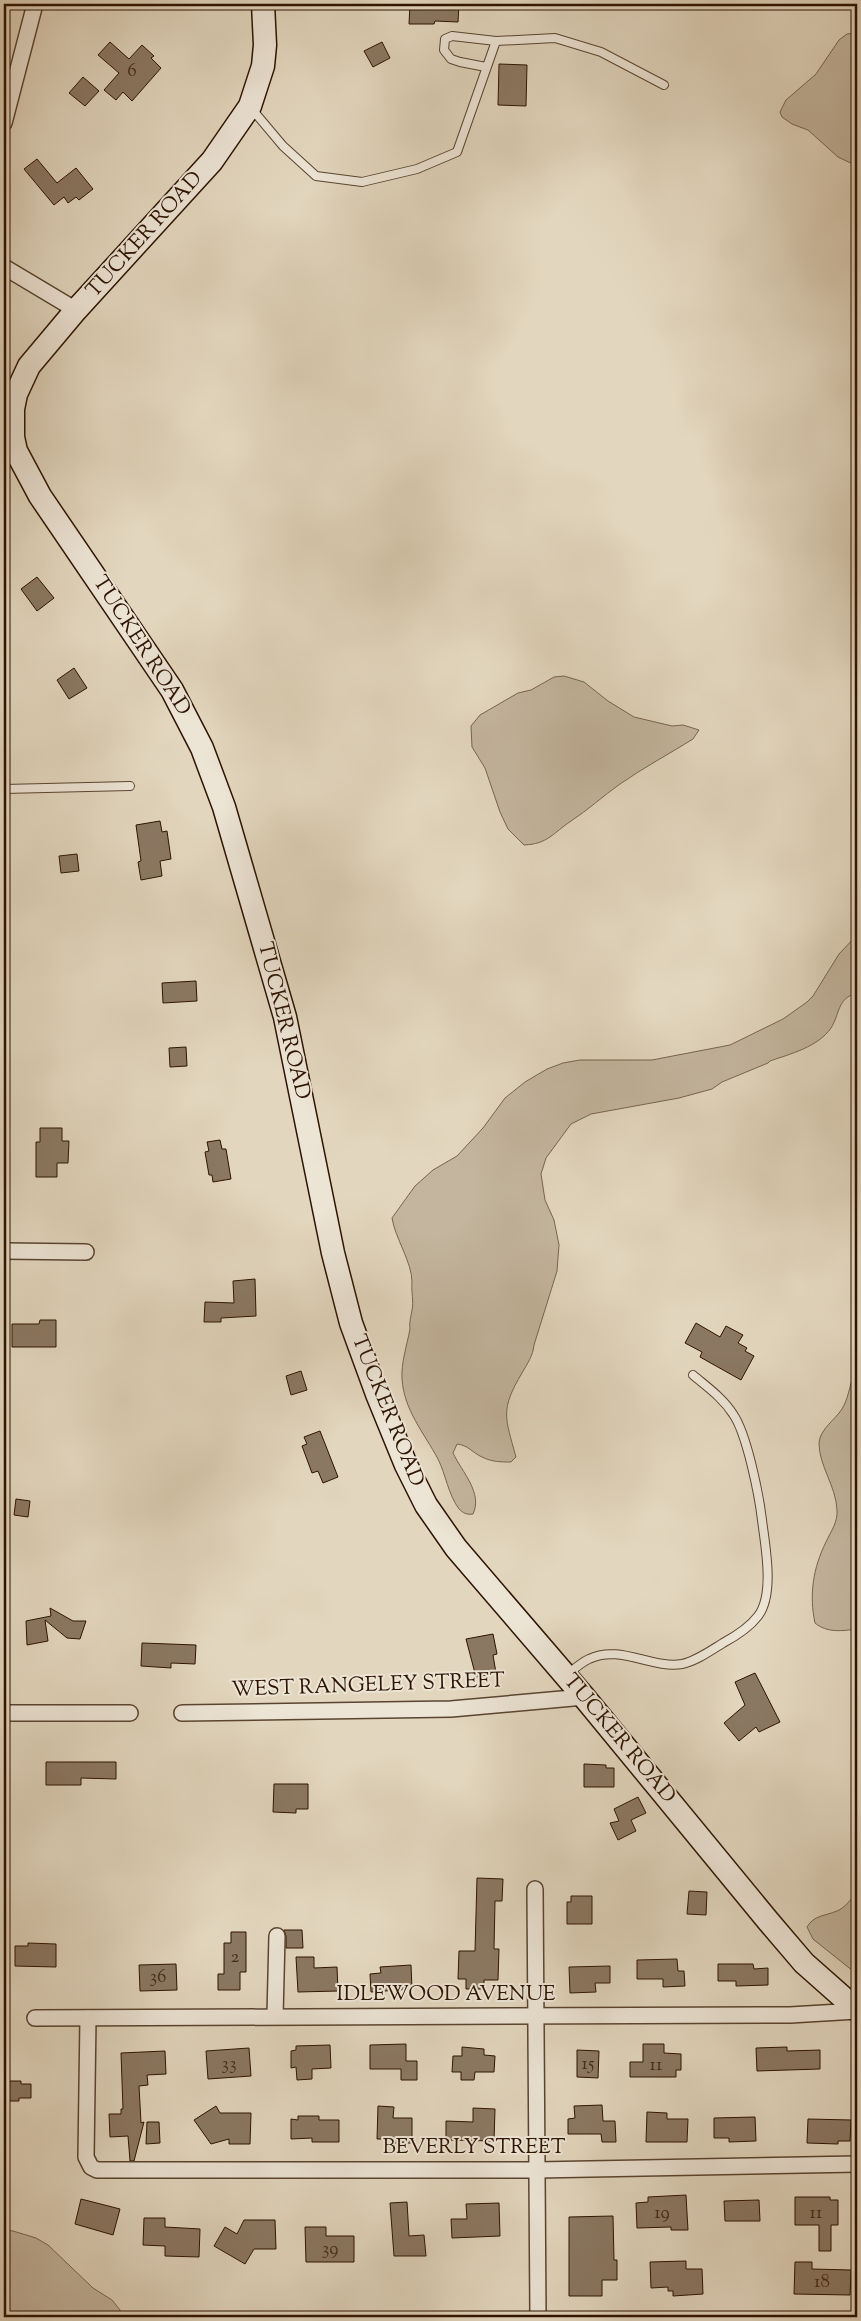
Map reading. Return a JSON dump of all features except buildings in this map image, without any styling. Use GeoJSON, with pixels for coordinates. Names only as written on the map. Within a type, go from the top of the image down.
{"type":"FeatureCollection","features":[{"type":"Feature","properties":{"kind":"main road","name":"TUCKER ROAD"},"geometry":{"type":"LineString","coordinates":[[263,4],[265,27],[264,52],[258,86],[250,106],[212,161],[40,352],[21,381],[8,437],[40,496],[172,690],[190,720],[211,770],[248,887],[285,1016],[340,1285],[364,1360],[406,1465],[426,1504],[456,1548],[566,1675],[769,1922],[810,1968],[857,2010]]}},
{"type":"Feature","properties":{"kind":"street"},"geometry":{"type":"LineString","coordinates":[[4,123],[35,4]]}},
{"type":"Feature","properties":{"kind":"street"},"geometry":{"type":"LineString","coordinates":[[4,267],[76,310]]}},
{"type":"Feature","properties":{"kind":"street"},"geometry":{"type":"LineString","coordinates":[[4,1251],[86,1252]]}},
{"type":"Feature","properties":{"kind":"street","name":"WEST RANGELEY STREET"},"geometry":{"type":"LineString","coordinates":[[182,1713],[450,1709],[584,1697]]}},
{"type":"Feature","properties":{"kind":"street"},"geometry":{"type":"LineString","coordinates":[[4,1713],[130,1713]]}},
{"type":"Feature","properties":{"kind":"street"},"geometry":{"type":"LineString","coordinates":[[536,1889],[538,2317]]}},
{"type":"Feature","properties":{"kind":"street"},"geometry":{"type":"LineString","coordinates":[[275,2016],[277,1936]]}},
{"type":"Feature","properties":{"kind":"street","name":"IDLEWOOD AVENUE"},"geometry":{"type":"LineString","coordinates":[[35,2018],[790,2015],[857,2010]]}},
{"type":"Feature","properties":{"kind":"street","name":"BEVERLY STREET"},"geometry":{"type":"LineString","coordinates":[[88,2018],[87,2161],[91,2167],[104,2171],[537,2170],[857,2164]]}},
{"type":"Feature","properties":{"kind":"lane"},"geometry":{"type":"LineString","coordinates":[[486,67],[451,58],[444,50],[445,39],[452,36],[496,41],[555,38],[601,52],[664,85]]}},
{"type":"Feature","properties":{"kind":"lane"},"geometry":{"type":"LineString","coordinates":[[250,106],[283,146],[316,176],[362,182],[417,169],[457,152],[496,41]]}},
{"type":"Feature","properties":{"kind":"lane"},"geometry":{"type":"LineString","coordinates":[[4,789],[130,786]]}},
{"type":"Feature","properties":{"kind":"lane"},"geometry":{"type":"LineString","coordinates":[[566,1675],[589,1659],[609,1653],[666,1664],[683,1664],[701,1657],[748,1627],[760,1614],[766,1600],[766,1551],[758,1493],[734,1416],[722,1400],[693,1374]]}},
{"type":"Feature","properties":{"kind":"shaded area"},"geometry":{"type":"Polygon","coordinates":[[[857,33],[857,166],[838,157],[808,130],[792,124],[782,117],[780,112],[786,100],[816,74],[839,40],[847,34],[857,33]]]}},
{"type":"Feature","properties":{"kind":"shaded area"},"geometry":{"type":"Polygon","coordinates":[[[564,676],[584,682],[608,701],[634,717],[672,726],[683,725],[699,730],[693,739],[620,784],[550,837],[539,843],[524,845],[508,829],[500,812],[485,768],[472,747],[471,726],[480,715],[518,693],[531,690],[554,677],[564,676]]]}},
{"type":"Feature","properties":{"kind":"shaded area"},"geometry":{"type":"Polygon","coordinates":[[[857,935],[857,993],[851,995],[842,1003],[831,1028],[819,1040],[803,1049],[722,1082],[712,1089],[679,1098],[591,1114],[571,1124],[546,1158],[541,1174],[545,1200],[554,1220],[559,1245],[557,1271],[532,1353],[510,1396],[508,1405],[507,1423],[516,1457],[511,1462],[493,1461],[457,1444],[453,1453],[470,1483],[475,1498],[473,1514],[462,1512],[452,1497],[438,1459],[406,1401],[402,1367],[413,1307],[412,1282],[409,1266],[396,1234],[392,1218],[415,1186],[433,1170],[457,1156],[483,1128],[505,1098],[525,1082],[547,1069],[563,1063],[580,1060],[652,1060],[730,1045],[783,1019],[807,1002],[813,996],[839,954],[857,935]]]}},
{"type":"Feature","properties":{"kind":"shaded area"},"geometry":{"type":"Polygon","coordinates":[[[857,1366],[857,1629],[835,1630],[815,1623],[812,1602],[815,1572],[837,1514],[834,1493],[822,1460],[819,1443],[822,1433],[845,1404],[857,1366]]]}},
{"type":"Feature","properties":{"kind":"shaded area"},"geometry":{"type":"Polygon","coordinates":[[[857,1892],[857,1978],[853,1971],[813,1939],[807,1927],[816,1918],[843,1908],[857,1892]]]}},
{"type":"Feature","properties":{"kind":"shaded area"},"geometry":{"type":"Polygon","coordinates":[[[4,2230],[36,2238],[48,2245],[93,2288],[112,2300],[120,2310],[122,2317],[4,2317],[4,2230]]]}}]}
